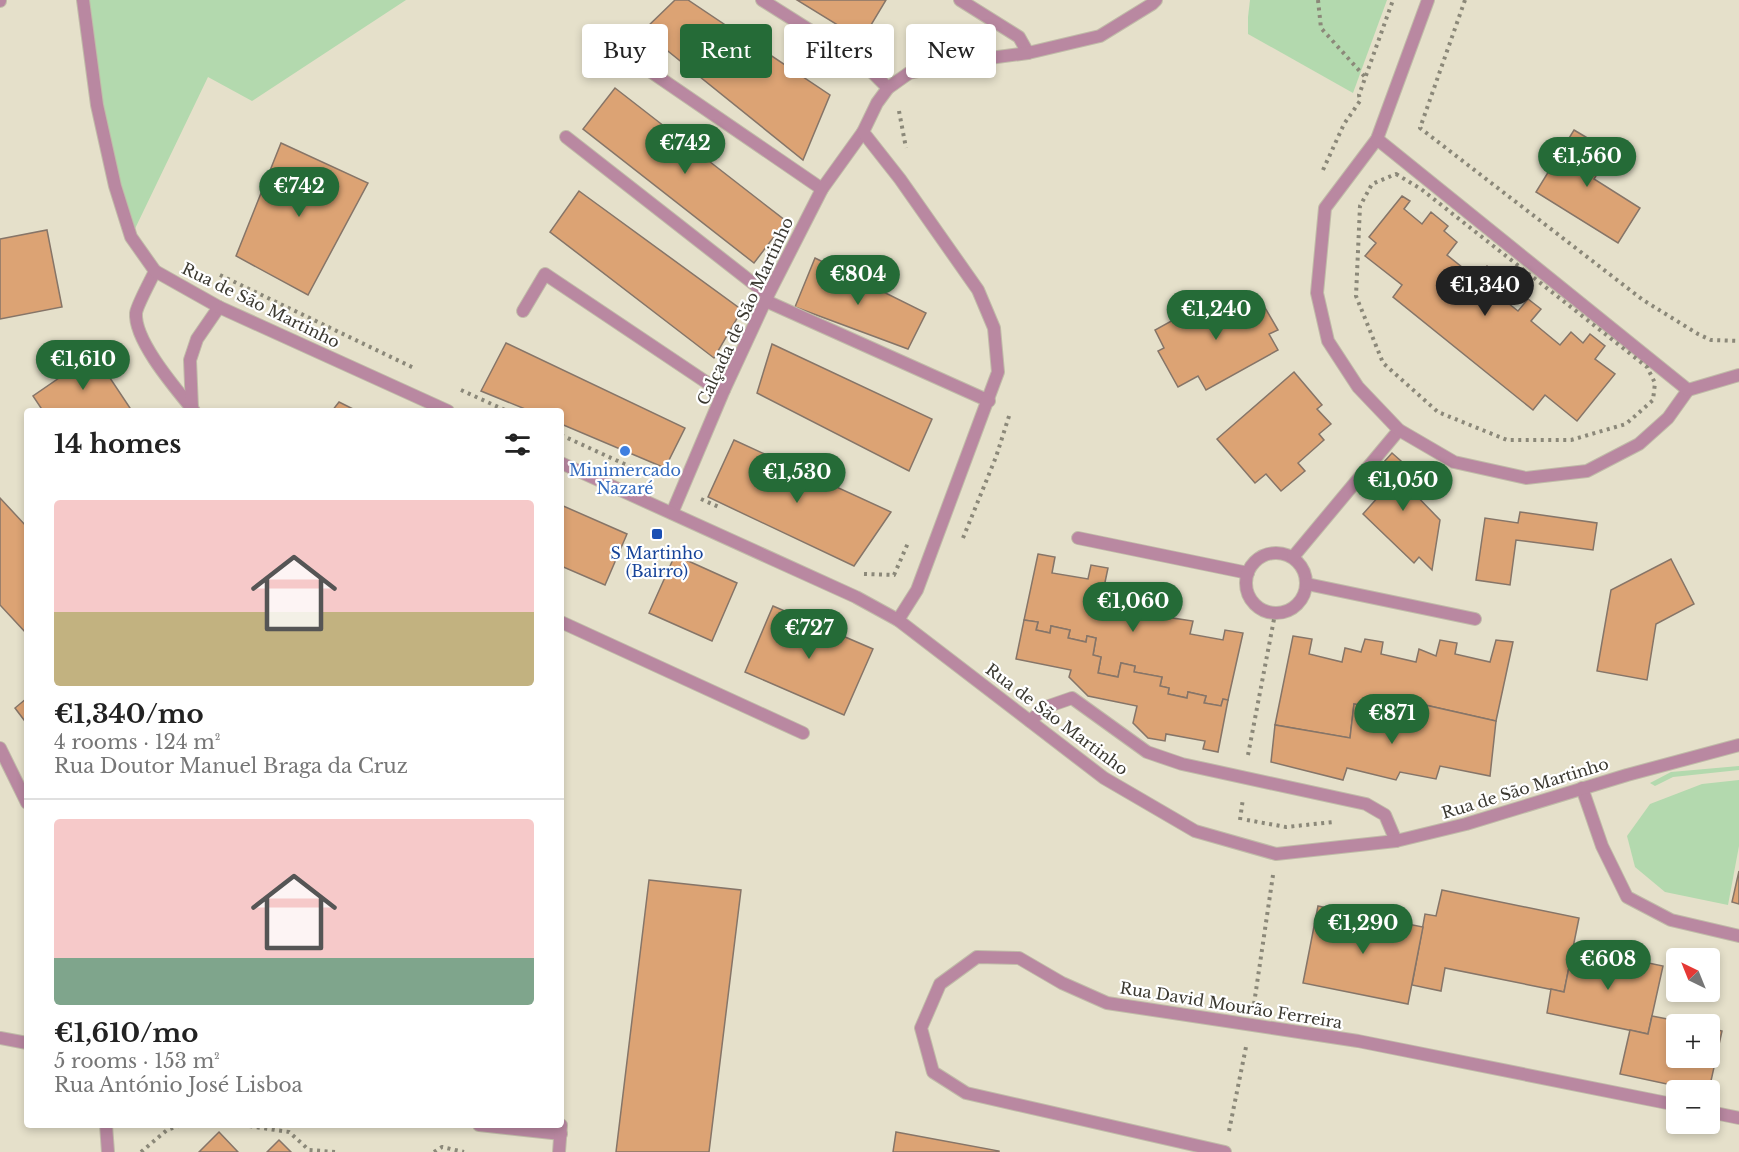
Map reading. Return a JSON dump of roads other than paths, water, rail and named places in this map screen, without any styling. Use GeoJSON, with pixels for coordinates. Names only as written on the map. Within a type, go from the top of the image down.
{"type":"FeatureCollection","features":[{"type":"Feature","properties":{"kind":"street","name":"Rua de São Martinho"},"geometry":{"type":"LineString","coordinates":[[82,0],[97,105],[115,186],[131,237],[155,271],[219,307],[441,408]]}},
{"type":"Feature","properties":{"kind":"street"},"geometry":{"type":"LineString","coordinates":[[762,0],[865,65],[888,88],[909,73],[967,61],[1028,53],[1100,36],[1151,1]]}},
{"type":"Feature","properties":{"kind":"street"},"geometry":{"type":"LineString","coordinates":[[960,0],[1019,37],[1028,53]]}},
{"type":"Feature","properties":{"kind":"street"},"geometry":{"type":"LineString","coordinates":[[1428,0],[1377,139],[1325,208],[1317,293],[1328,341],[1358,387],[1399,430],[1454,462],[1526,478],[1587,471],[1639,444],[1668,418],[1688,390],[1739,375]]}},
{"type":"Feature","properties":{"kind":"street"},"geometry":{"type":"LineString","coordinates":[[660,78],[822,189]]}},
{"type":"Feature","properties":{"kind":"street","name":"Calçada de São Martinho"},"geometry":{"type":"LineString","coordinates":[[672,513],[724,390],[822,189],[863,132],[877,103],[888,88]]}},
{"type":"Feature","properties":{"kind":"street"},"geometry":{"type":"LineString","coordinates":[[863,132],[900,179],[978,290],[994,327],[998,372],[917,590],[897,620]]}},
{"type":"Feature","properties":{"kind":"street"},"geometry":{"type":"LineString","coordinates":[[566,137],[767,298],[989,401]]}},
{"type":"Feature","properties":{"kind":"street"},"geometry":{"type":"LineString","coordinates":[[1377,139],[1688,390]]}},
{"type":"Feature","properties":{"kind":"street"},"geometry":{"type":"LineString","coordinates":[[155,271],[136,313],[142,339],[159,366],[192,408]]}},
{"type":"Feature","properties":{"kind":"street"},"geometry":{"type":"LineString","coordinates":[[523,311],[545,274],[706,382],[724,390]]}},
{"type":"Feature","properties":{"kind":"street"},"geometry":{"type":"LineString","coordinates":[[193,408],[190,360],[197,339],[219,307]]}},
{"type":"Feature","properties":{"kind":"street"},"geometry":{"type":"LineString","coordinates":[[1293,557],[1399,430]]}},
{"type":"Feature","properties":{"kind":"street","name":"Rua de São Martinho"},"geometry":{"type":"LineString","coordinates":[[564,464],[856,597],[897,620],[1104,778],[1195,831],[1276,854],[1396,841],[1466,824],[1582,788],[1739,745]]}},
{"type":"Feature","properties":{"kind":"street"},"geometry":{"type":"LineString","coordinates":[[1078,538],[1248,573]]}},
{"type":"Feature","properties":{"kind":"street"},"geometry":{"type":"LineString","coordinates":[[1284,553],[1293,557],[1306,574],[1307,584],[1299,603],[1291,609],[1275,614],[1262,610],[1248,596],[1246,586],[1248,573],[1256,560],[1265,554],[1284,553]]}},
{"type":"Feature","properties":{"kind":"street"},"geometry":{"type":"LineString","coordinates":[[1307,584],[1475,619]]}},
{"type":"Feature","properties":{"kind":"street"},"geometry":{"type":"LineString","coordinates":[[564,623],[803,733]]}},
{"type":"Feature","properties":{"kind":"street"},"geometry":{"type":"LineString","coordinates":[[1030,721],[1046,707],[1072,699],[1147,752],[1182,764],[1365,804],[1385,815],[1396,841]]}},
{"type":"Feature","properties":{"kind":"street"},"geometry":{"type":"LineString","coordinates":[[0,748],[24,797]]}},
{"type":"Feature","properties":{"kind":"street"},"geometry":{"type":"LineString","coordinates":[[1582,788],[1602,846],[1627,897],[1671,920],[1739,936]]}},
{"type":"Feature","properties":{"kind":"street","name":"Rua David Mourão Ferreira"},"geometry":{"type":"LineString","coordinates":[[1225,1152],[966,1093],[933,1072],[921,1028],[940,984],[977,957],[1019,958],[1062,983],[1107,1003],[1358,1041],[1666,1103]]}},
{"type":"Feature","properties":{"kind":"street"},"geometry":{"type":"LineString","coordinates":[[0,1038],[24,1042]]}},
{"type":"Feature","properties":{"kind":"street"},"geometry":{"type":"LineString","coordinates":[[1720,1114],[1739,1118]]}},
{"type":"Feature","properties":{"kind":"street"},"geometry":{"type":"LineString","coordinates":[[106,1128],[108,1152]]}},
{"type":"Feature","properties":{"kind":"street"},"geometry":{"type":"LineString","coordinates":[[540,1128],[561,1129],[559,1152]]}},
{"type":"Feature","properties":{"kind":"place","name":"Minimercado Nazaré"},"geometry":{"type":"Point","coordinates":[625,451]}},
{"type":"Feature","properties":{"kind":"place","name":"S Martinho (Bairro)"},"geometry":{"type":"Point","coordinates":[657,534]}}]}
